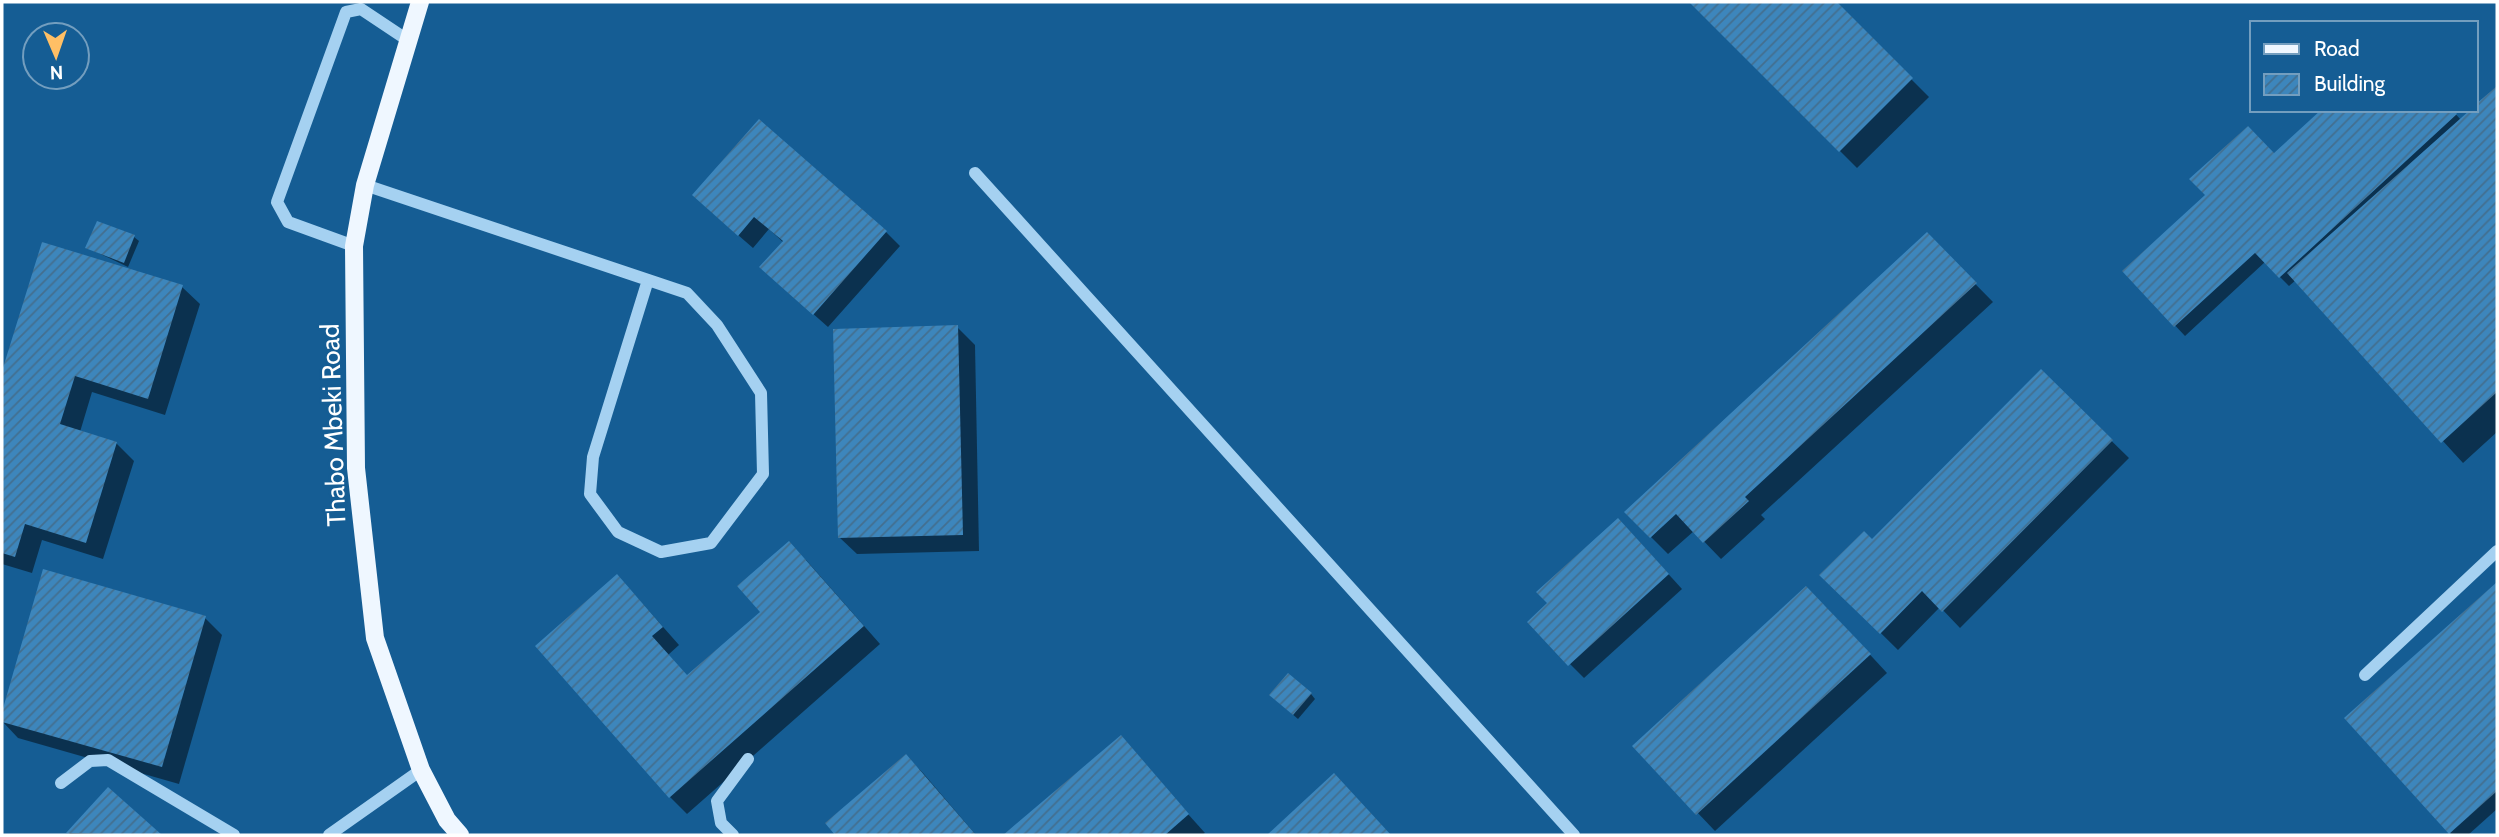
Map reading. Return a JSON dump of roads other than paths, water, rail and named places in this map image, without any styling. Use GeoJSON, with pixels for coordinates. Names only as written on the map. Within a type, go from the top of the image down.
{"type":"FeatureCollection","features":[{"type":"Feature","properties":{"kind":"main road","name":"Thabo Mbeki Road"},"geometry":{"type":"LineString","coordinates":[[420,2],[365,185],[354,247],[356,468],[375,638],[421,770],[447,820],[460,835]]}},
{"type":"Feature","properties":{"kind":"street"},"geometry":{"type":"LineString","coordinates":[[354,247],[288,222],[277,202],[345,12],[361,9],[407,39]]}},
{"type":"Feature","properties":{"kind":"street"},"geometry":{"type":"LineString","coordinates":[[975,173],[1574,835]]}},
{"type":"Feature","properties":{"kind":"street"},"geometry":{"type":"LineString","coordinates":[[365,185],[687,293],[717,325],[761,393],[763,474],[712,543],[661,552],[618,532],[590,494],[593,457],[648,280]]}},
{"type":"Feature","properties":{"kind":"street"},"geometry":{"type":"LineString","coordinates":[[2365,675],[2497,551]]}},
{"type":"Feature","properties":{"kind":"street"},"geometry":{"type":"LineString","coordinates":[[733,835],[721,823],[717,801],[748,759]]}},
{"type":"Feature","properties":{"kind":"street"},"geometry":{"type":"LineString","coordinates":[[61,783],[90,761],[108,760],[234,835]]}},
{"type":"Feature","properties":{"kind":"street"},"geometry":{"type":"LineString","coordinates":[[329,835],[421,770]]}}]}
